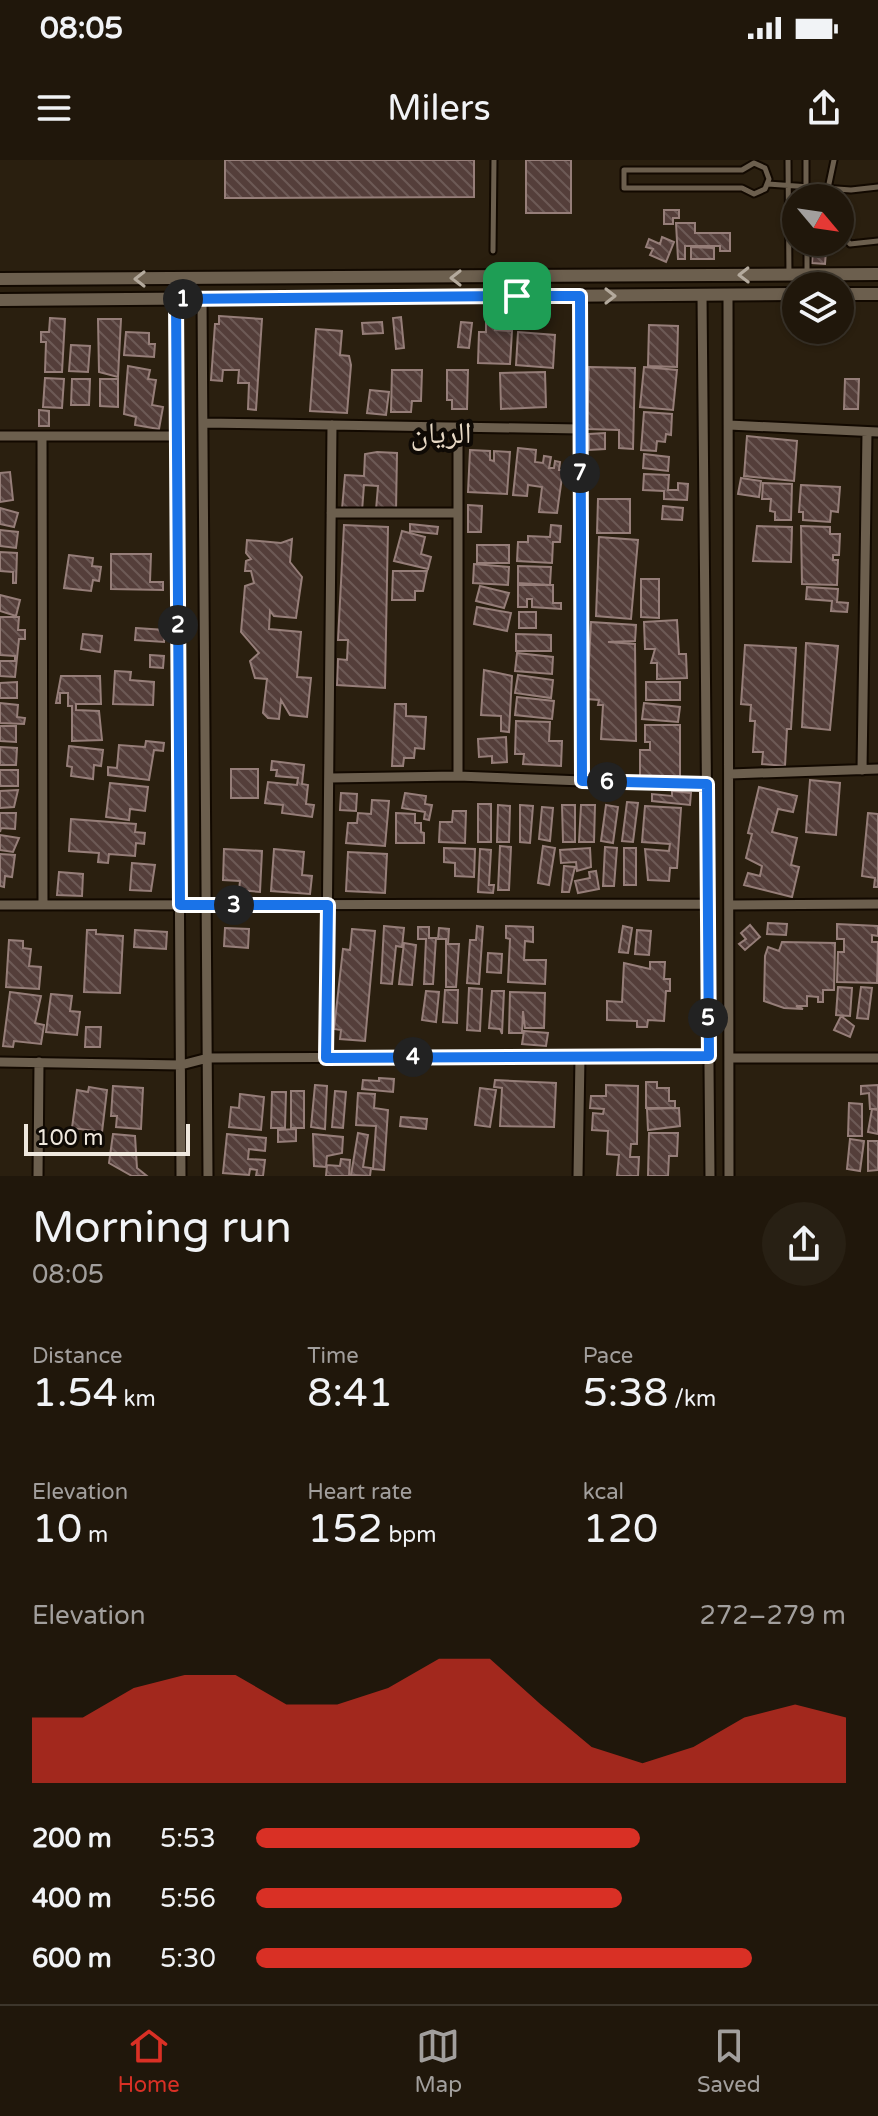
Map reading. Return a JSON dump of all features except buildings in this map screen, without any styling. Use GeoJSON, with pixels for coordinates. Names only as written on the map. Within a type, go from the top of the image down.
{"type":"FeatureCollection","features":[{"type":"Feature","properties":{"kind":"street"},"geometry":{"type":"LineString","coordinates":[[854,274],[878,274]]}},
{"type":"Feature","properties":{"kind":"street"},"geometry":{"type":"LineString","coordinates":[[0,279],[782,275]]}},
{"type":"Feature","properties":{"kind":"street"},"geometry":{"type":"LineString","coordinates":[[0,300],[782,294]]}},
{"type":"Feature","properties":{"kind":"street"},"geometry":{"type":"LineString","coordinates":[[854,294],[878,294]]}},
{"type":"Feature","properties":{"kind":"street"},"geometry":{"type":"LineString","coordinates":[[702,295],[710,1176]]}},
{"type":"Feature","properties":{"kind":"street"},"geometry":{"type":"LineString","coordinates":[[728,295],[729,1176]]}},
{"type":"Feature","properties":{"kind":"street"},"geometry":{"type":"LineString","coordinates":[[580,296],[582,781]]}},
{"type":"Feature","properties":{"kind":"street"},"geometry":{"type":"LineString","coordinates":[[202,298],[208,1176]]}},
{"type":"Feature","properties":{"kind":"street"},"geometry":{"type":"LineString","coordinates":[[176,299],[181,1176]]}},
{"type":"Feature","properties":{"kind":"street"},"geometry":{"type":"LineString","coordinates":[[203,423],[580,429]]}},
{"type":"Feature","properties":{"kind":"street"},"geometry":{"type":"LineString","coordinates":[[326,1058],[332,425]]}},
{"type":"Feature","properties":{"kind":"street"},"geometry":{"type":"LineString","coordinates":[[729,425],[873,432],[862,770]]}},
{"type":"Feature","properties":{"kind":"street"},"geometry":{"type":"LineString","coordinates":[[458,427],[458,776]]}},
{"type":"Feature","properties":{"kind":"street"},"geometry":{"type":"LineString","coordinates":[[0,436],[177,436]]}},
{"type":"Feature","properties":{"kind":"street"},"geometry":{"type":"LineString","coordinates":[[42,436],[43,904]]}},
{"type":"Feature","properties":{"kind":"street"},"geometry":{"type":"LineString","coordinates":[[331,513],[458,513]]}},
{"type":"Feature","properties":{"kind":"street"},"geometry":{"type":"LineString","coordinates":[[730,774],[878,769]]}},
{"type":"Feature","properties":{"kind":"street"},"geometry":{"type":"LineString","coordinates":[[330,778],[458,776],[707,784]]}},
{"type":"Feature","properties":{"kind":"street"},"geometry":{"type":"LineString","coordinates":[[0,905],[707,904]]}},
{"type":"Feature","properties":{"kind":"street"},"geometry":{"type":"LineString","coordinates":[[731,905],[878,904]]}},
{"type":"Feature","properties":{"kind":"street"},"geometry":{"type":"LineString","coordinates":[[0,1062],[181,1065],[208,1058],[709,1056]]}},
{"type":"Feature","properties":{"kind":"street"},"geometry":{"type":"LineString","coordinates":[[578,1176],[580,1057]]}},
{"type":"Feature","properties":{"kind":"street"},"geometry":{"type":"LineString","coordinates":[[731,1058],[878,1058]]}},
{"type":"Feature","properties":{"kind":"street"},"geometry":{"type":"LineString","coordinates":[[38,1176],[39,1062]]}},
{"type":"Feature","properties":{"kind":"lane"},"geometry":{"type":"LineString","coordinates":[[493,251],[494,160]]}},
{"type":"Feature","properties":{"kind":"lane"},"geometry":{"type":"LineString","coordinates":[[788,160],[788,184]]}},
{"type":"Feature","properties":{"kind":"lane"},"geometry":{"type":"LineString","coordinates":[[806,160],[806,184]]}},
{"type":"Feature","properties":{"kind":"lane"},"geometry":{"type":"LineString","coordinates":[[827,184],[834,160]]}},
{"type":"Feature","properties":{"kind":"lane"},"geometry":{"type":"LineString","coordinates":[[768,184],[768,173],[754,163],[742,170],[624,170],[624,188],[742,188],[754,194],[768,184],[782,186]]}},
{"type":"Feature","properties":{"kind":"lane"},"geometry":{"type":"LineString","coordinates":[[854,188],[878,187]]}},
{"type":"Feature","properties":{"kind":"lane"},"geometry":{"type":"LineString","coordinates":[[854,244],[878,241]]}},
{"type":"Feature","properties":{"kind":"district","name":"الريان"},"geometry":{"type":"Point","coordinates":[441,433]}},
{"type":"Feature","properties":{"kind":"route"},"geometry":{"type":"LineString","coordinates":[[517,296],[580,296],[582,781],[707,784],[709,1056],[326,1058],[328,905],[180,905],[176,299],[517,296]]}}]}
